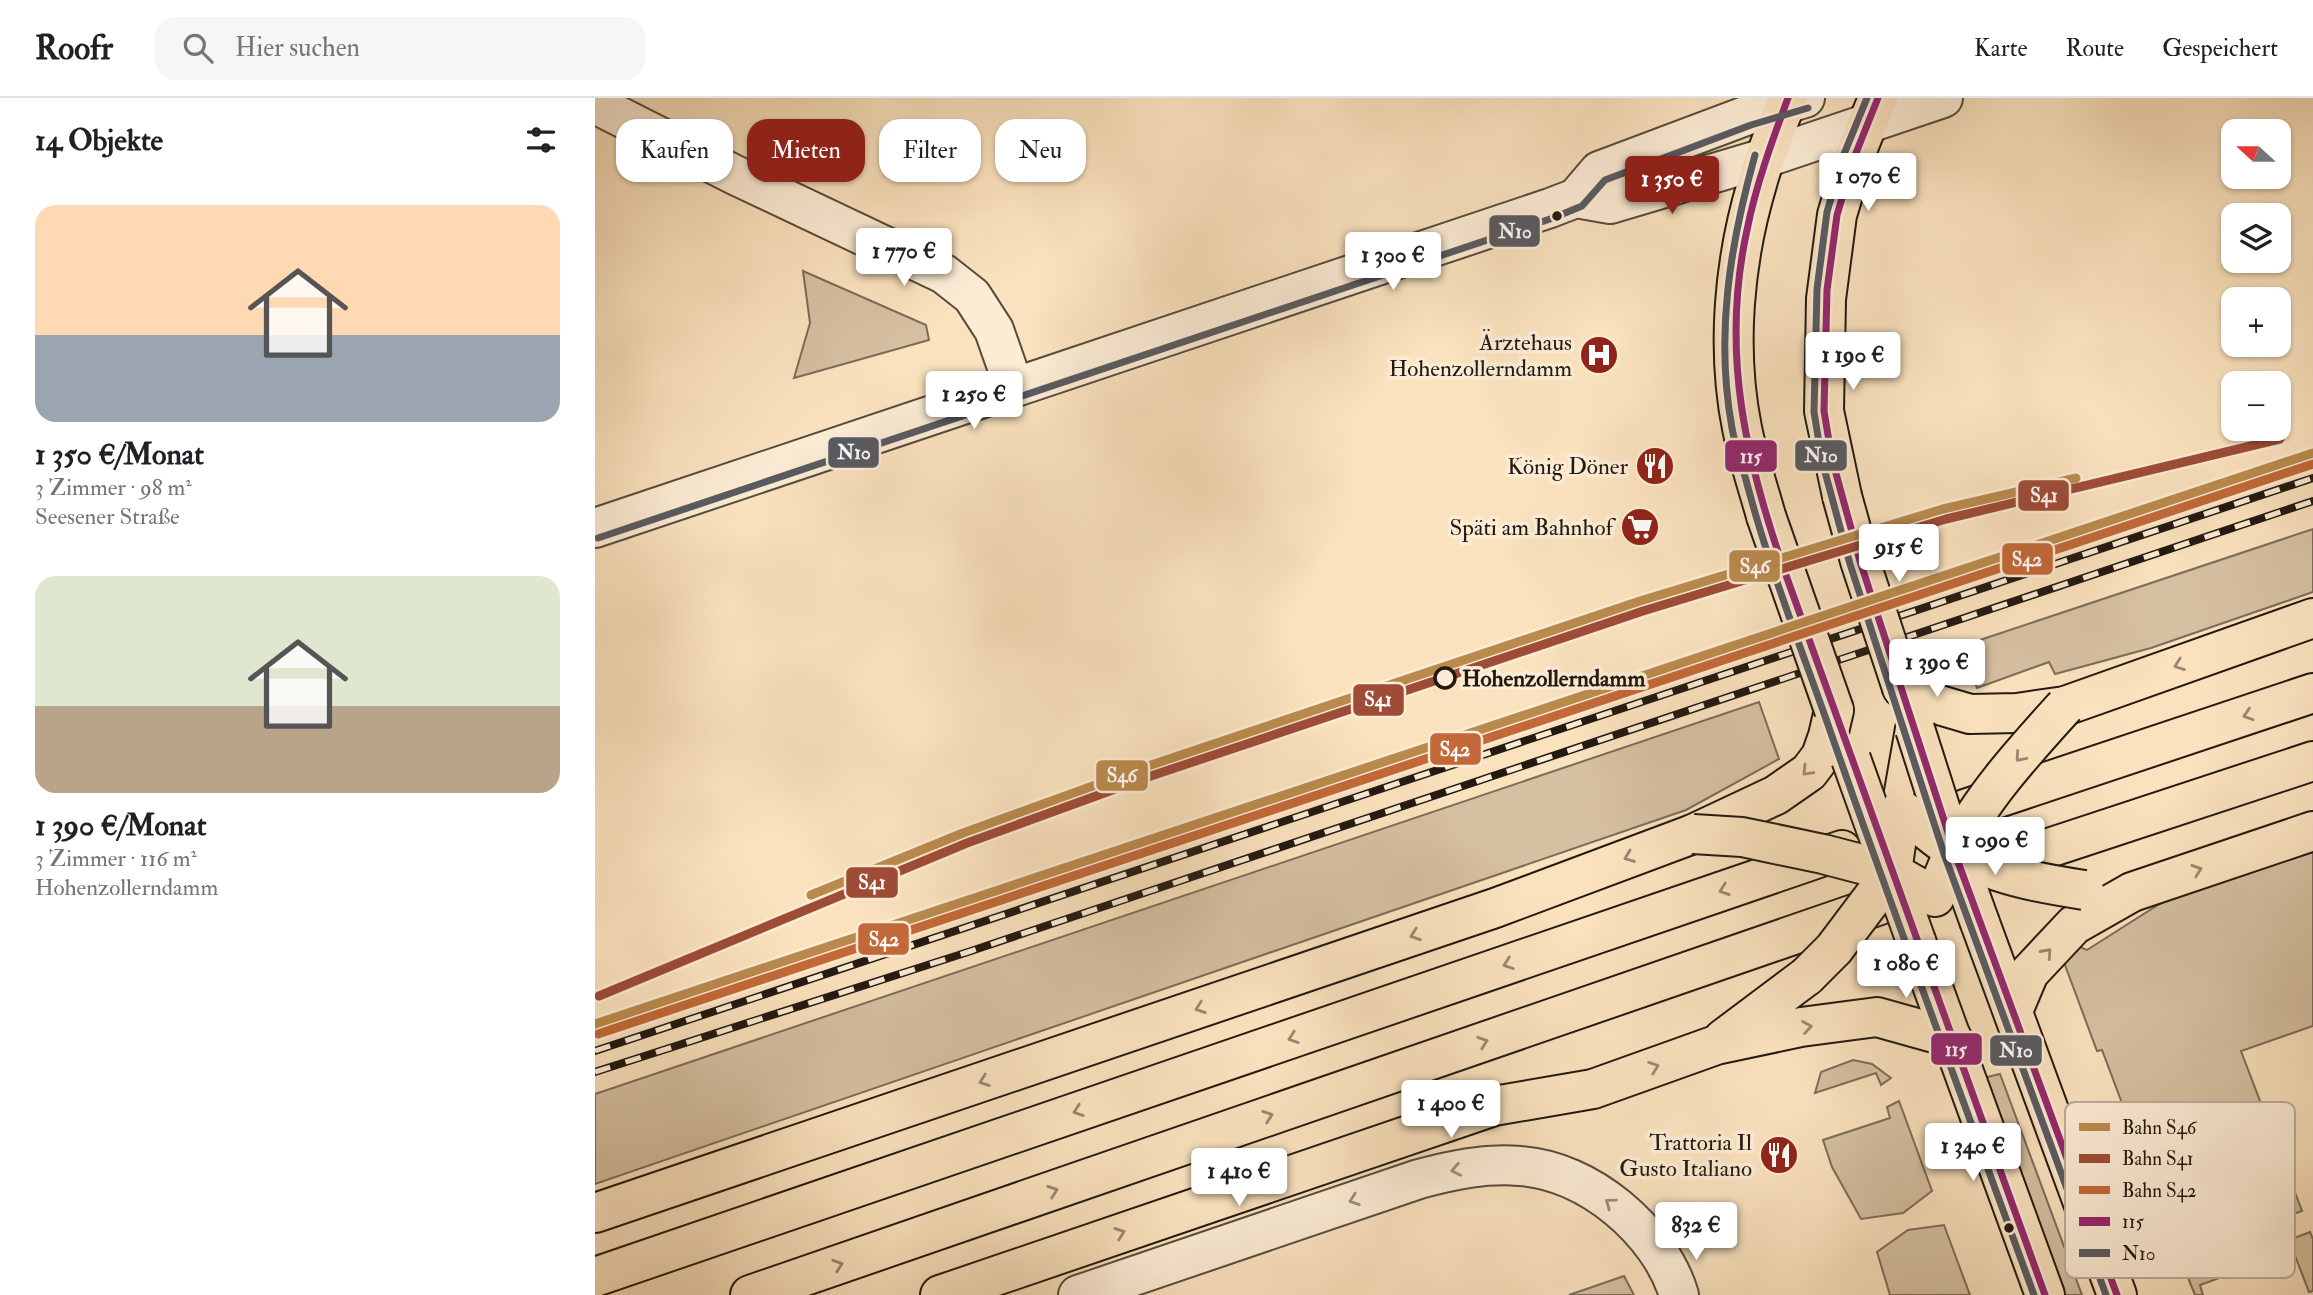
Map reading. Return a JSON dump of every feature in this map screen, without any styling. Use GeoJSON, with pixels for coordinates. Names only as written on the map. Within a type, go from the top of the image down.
{"type":"FeatureCollection","features":[{"type":"Feature","properties":{"kind":"main road"},"geometry":{"type":"LineString","coordinates":[[1793,100],[1765,158],[1739,270],[1734,317],[1742,426],[1766,516],[2045,1295]]}},
{"type":"Feature","properties":{"kind":"main road"},"geometry":{"type":"LineString","coordinates":[[1872,112],[1837,215],[1826,299],[1824,411],[1842,496],[1860,561],[1954,851],[2065,1153]]}},
{"type":"Feature","properties":{"kind":"main road"},"geometry":{"type":"LineString","coordinates":[[1902,688],[1936,704],[1970,714],[2017,713],[2065,706],[2313,618]]}},
{"type":"Feature","properties":{"kind":"main road"},"geometry":{"type":"LineString","coordinates":[[595,1277],[1788,868],[2313,694]]}},
{"type":"Feature","properties":{"kind":"main road"},"geometry":{"type":"LineString","coordinates":[[1916,941],[1954,851],[2011,767],[2065,706]]}},
{"type":"Feature","properties":{"kind":"main road"},"geometry":{"type":"LineString","coordinates":[[595,1213],[1481,912],[1693,834],[1766,800],[1799,780],[1821,756],[1834,710]]}},
{"type":"Feature","properties":{"kind":"main road"},"geometry":{"type":"LineString","coordinates":[[1716,1045],[1807,976],[1834,948],[1892,872],[1915,729]]}},
{"type":"Feature","properties":{"kind":"main road"},"geometry":{"type":"LineString","coordinates":[[1851,759],[1901,809],[1954,851],[1996,871],[2084,890],[2132,892]]}},
{"type":"Feature","properties":{"kind":"main road"},"geometry":{"type":"LineString","coordinates":[[750,1295],[2058,844],[2313,761]]}},
{"type":"Feature","properties":{"kind":"main road"},"geometry":{"type":"LineString","coordinates":[[2013,1011],[2029,973],[2074,926],[2132,892],[2313,831]]}},
{"type":"Feature","properties":{"kind":"main road"},"geometry":{"type":"LineString","coordinates":[[1693,834],[1742,837],[1779,843],[1892,872],[1980,923]]}},
{"type":"Feature","properties":{"kind":"main road"},"geometry":{"type":"LineString","coordinates":[[940,1295],[1494,1106],[1593,1089],[1716,1045],[1801,1027],[1877,1017],[1952,1038]]}},
{"type":"Feature","properties":{"kind":"main road"},"geometry":{"type":"LineString","coordinates":[[2111,1278],[2117,1295]]}},
{"type":"Feature","properties":{"kind":"street"},"geometry":{"type":"LineString","coordinates":[[1576,198],[1610,205],[1765,158],[1872,112],[1943,98]]}},
{"type":"Feature","properties":{"kind":"street"},"geometry":{"type":"LineString","coordinates":[[595,528],[1471,236],[1576,198],[1599,171],[1793,100]]}},
{"type":"Feature","properties":{"kind":"street"},"geometry":{"type":"LineString","coordinates":[[595,104],[735,176],[944,274],[972,296],[994,330],[1014,387]]}},
{"type":"Feature","properties":{"kind":"street"},"geometry":{"type":"LineString","coordinates":[[1078,1295],[1419,1179],[1459,1168],[1494,1165],[1524,1166],[1552,1173],[1583,1185],[1611,1203],[1636,1223],[1658,1250],[1679,1295]]}},
{"type":"Feature","properties":{"kind":"shaded area"},"geometry":{"type":"Polygon","coordinates":[[[803,271],[926,325],[929,340],[794,378],[810,323],[803,271]]]}},
{"type":"Feature","properties":{"kind":"shaded area"},"geometry":{"type":"Polygon","coordinates":[[[2313,529],[2313,592],[2151,648],[2055,674],[2049,662],[1977,688],[1962,646],[2313,529]]]}},
{"type":"Feature","properties":{"kind":"shaded area"},"geometry":{"type":"Polygon","coordinates":[[[1759,702],[1779,759],[1686,810],[595,1184],[595,1094],[1759,702]]]}},
{"type":"Feature","properties":{"kind":"shaded area"},"geometry":{"type":"Polygon","coordinates":[[[2313,850],[2313,1026],[2241,1051],[2260,1102],[2122,1102],[2102,1050],[2097,1051],[2062,957],[2077,946],[2087,950],[2169,898],[2313,850]]]}},
{"type":"Feature","properties":{"kind":"shaded area"},"geometry":{"type":"Polygon","coordinates":[[[1853,1060],[1872,1064],[1891,1078],[1881,1085],[1876,1073],[1815,1093],[1821,1072],[1853,1060]]]}},
{"type":"Feature","properties":{"kind":"shaded area"},"geometry":{"type":"Polygon","coordinates":[[[2000,1074],[2065,1249],[2065,1278],[2076,1278],[2082,1295],[2065,1295],[1983,1078],[2000,1074]]]}},
{"type":"Feature","properties":{"kind":"shaded area"},"geometry":{"type":"Polygon","coordinates":[[[1899,1101],[1932,1191],[1903,1213],[1861,1219],[1832,1167],[1823,1140],[1890,1118],[1887,1107],[1899,1101]]]}},
{"type":"Feature","properties":{"kind":"shaded area"},"geometry":{"type":"Polygon","coordinates":[[[2295,1193],[2302,1211],[2295,1213],[2295,1193]]]}},
{"type":"Feature","properties":{"kind":"shaded area"},"geometry":{"type":"Polygon","coordinates":[[[1944,1225],[1970,1295],[1890,1295],[1877,1252],[1908,1230],[1944,1225]]]}},
{"type":"Feature","properties":{"kind":"shaded area"},"geometry":{"type":"Polygon","coordinates":[[[2310,1232],[2313,1239],[2313,1291],[2309,1292],[2295,1256],[2295,1238],[2310,1232]]]}},
{"type":"Feature","properties":{"kind":"shaded area"},"geometry":{"type":"Polygon","coordinates":[[[1624,1276],[1634,1295],[1569,1295],[1624,1276]]]}},
{"type":"Feature","properties":{"kind":"shaded area"},"geometry":{"type":"Polygon","coordinates":[[[2188,1278],[2219,1278],[2200,1285],[2203,1295],[2195,1295],[2188,1278]]]}},
{"type":"Feature","properties":{"kind":"railway"},"geometry":{"type":"LineString","coordinates":[[595,1051],[2313,478]]}},
{"type":"Feature","properties":{"kind":"railway"},"geometry":{"type":"LineString","coordinates":[[595,1072],[968,952],[2313,501]]}},
{"type":"Feature","properties":{"kind":"rail line","name":"S41"},"geometry":{"type":"LineString","coordinates":[[599,996],[967,843],[1151,776],[1643,611],[1946,519],[2272,441]]}},
{"type":"Feature","properties":{"kind":"rail line","name":"S46"},"geometry":{"type":"LineString","coordinates":[[595,1024],[2313,453]]}},
{"type":"Feature","properties":{"kind":"rail line","name":"S42"},"geometry":{"type":"LineString","coordinates":[[598,1034],[2313,464]]}},
{"type":"Feature","properties":{"kind":"rail line","name":"S46"},"geometry":{"type":"LineString","coordinates":[[811,895],[963,833],[1148,766],[1640,601],[1943,509],[2076,478]]}},
{"type":"Feature","properties":{"kind":"transit line","name":"115"},"geometry":{"type":"LineString","coordinates":[[1788,98],[1755,196],[1739,276],[1737,364],[1749,449],[1772,535],[1787,578],[2045,1295]]}},
{"type":"Feature","properties":{"kind":"transit line","name":"N10"},"geometry":{"type":"LineString","coordinates":[[1867,98],[1844,154],[1827,212],[1817,289],[1814,412],[1822,461],[1850,564],[1944,854],[2065,1183]]}},
{"type":"Feature","properties":{"kind":"transit line","name":"115"},"geometry":{"type":"LineString","coordinates":[[1878,98],[1854,158],[1837,215],[1827,290],[1824,411],[1832,459],[1860,561],[1954,851],[2065,1153]]}},
{"type":"Feature","properties":{"kind":"transit line","name":"N10"},"geometry":{"type":"LineString","coordinates":[[598,538],[1553,218],[1582,206],[1605,180],[1751,125],[1808,108]]}},
{"type":"Feature","properties":{"kind":"transit line","name":"N10"},"geometry":{"type":"LineString","coordinates":[[1755,155],[1732,256],[1725,324],[1727,393],[1735,441],[1783,600],[2034,1295]]}},
{"type":"Feature","properties":{"kind":"transit line","name":"N10"},"geometry":{"type":"LineString","coordinates":[[2100,1278],[2106,1295]]}},
{"type":"Feature","properties":{"kind":"transit line","name":"115"},"geometry":{"type":"LineString","coordinates":[[2111,1278],[2117,1295]]}},
{"type":"Feature","properties":{"kind":"place","name":"Ärztehaus Hohenzollerndamm"},"geometry":{"type":"Point","coordinates":[1599,355]}},
{"type":"Feature","properties":{"kind":"place","name":"König Döner"},"geometry":{"type":"Point","coordinates":[1655,466]}},
{"type":"Feature","properties":{"kind":"place","name":"Späti am Bahnhof"},"geometry":{"type":"Point","coordinates":[1640,527]}},
{"type":"Feature","properties":{"kind":"place","name":"Hohenzollerndamm"},"geometry":{"type":"Point","coordinates":[1445,678]}},
{"type":"Feature","properties":{"kind":"place","name":"Trattoria Il Gusto Italiano"},"geometry":{"type":"Point","coordinates":[1779,1155]}}]}
